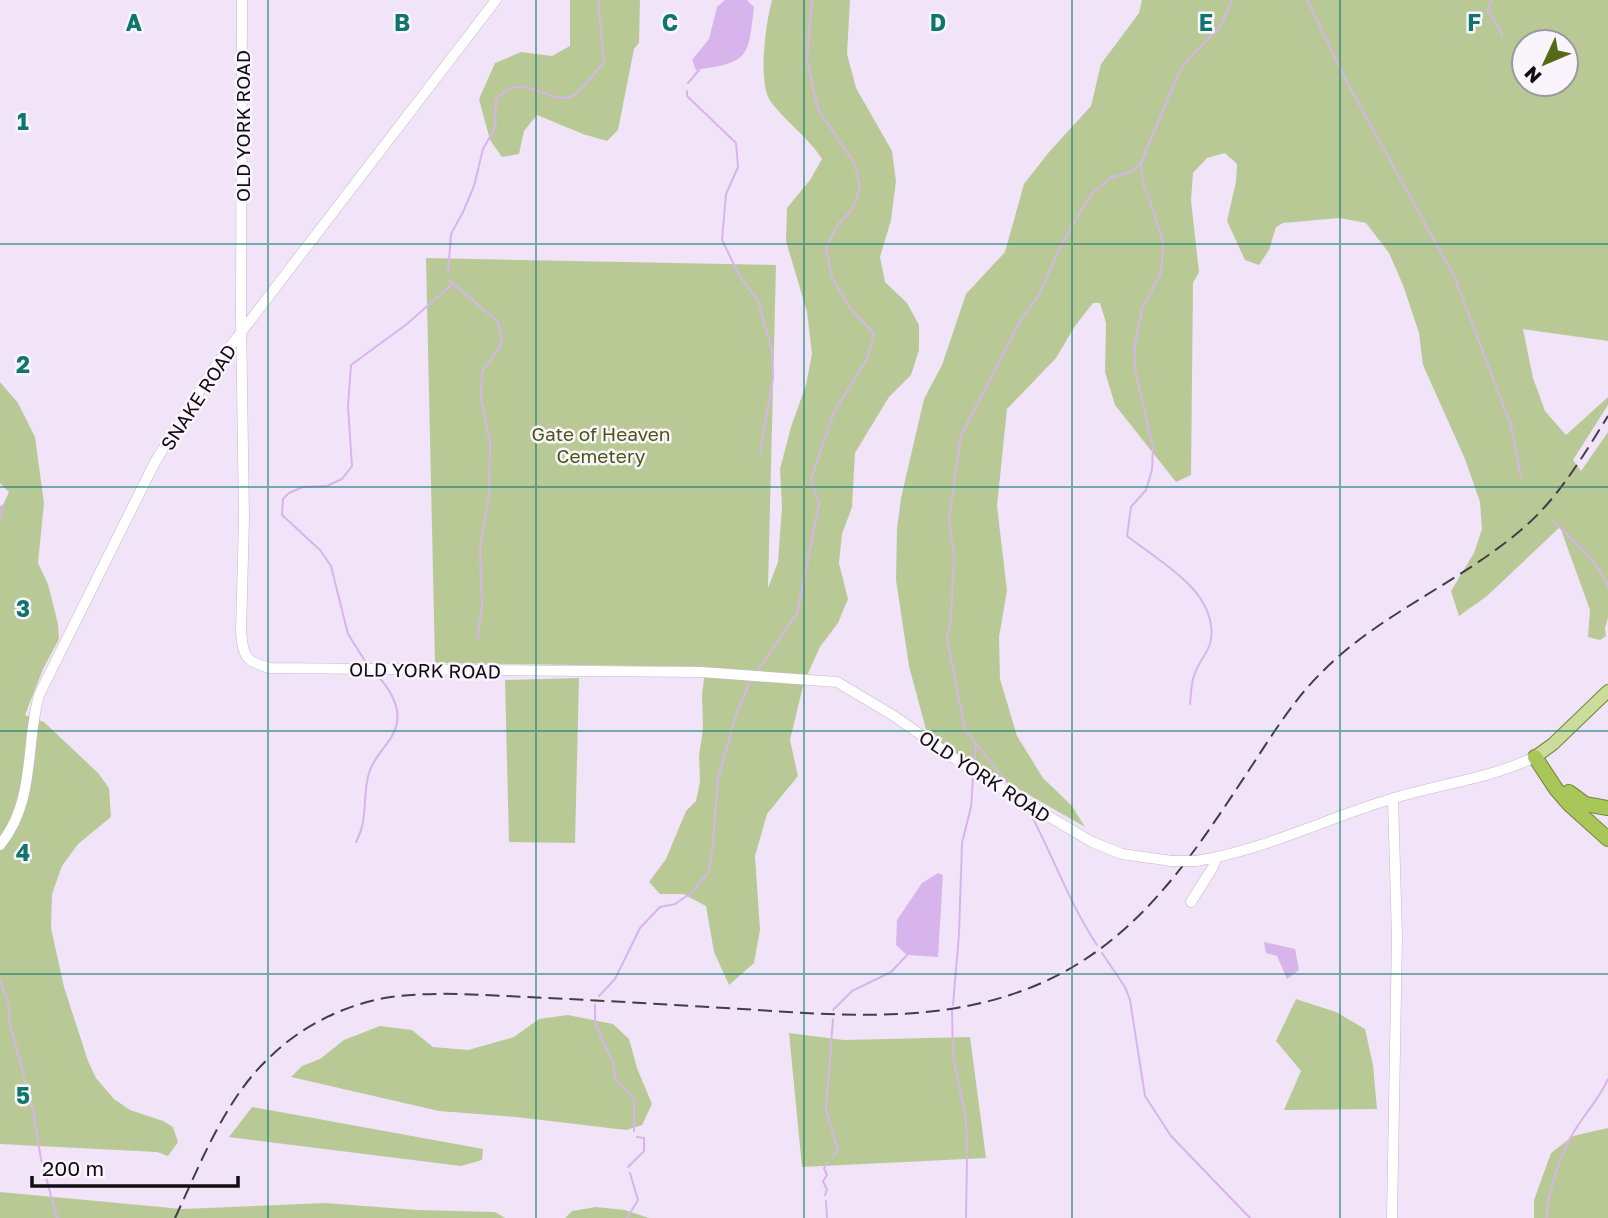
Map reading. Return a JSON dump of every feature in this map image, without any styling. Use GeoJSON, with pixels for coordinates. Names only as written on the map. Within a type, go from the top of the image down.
{"type":"FeatureCollection","features":[{"type":"Feature","properties":{"kind":"highway"},"geometry":{"type":"LineString","coordinates":[[1539,755],[1570,794],[1585,804],[1608,808]]}},
{"type":"Feature","properties":{"kind":"highway"},"geometry":{"type":"LineString","coordinates":[[1539,755],[1556,789],[1608,839]]}},
{"type":"Feature","properties":{"kind":"main road","name":"OLD YORK ROAD"},"geometry":{"type":"LineString","coordinates":[[1539,755],[1608,691]]}},
{"type":"Feature","properties":{"kind":"street","name":"OLD YORK ROAD"},"geometry":{"type":"LineString","coordinates":[[242,0],[241,332],[244,519],[241,631],[246,658],[256,664],[270,668],[701,672],[837,682],[894,716],[974,772],[1092,842],[1122,854],[1172,861],[1216,858],[1393,798],[1513,768],[1539,755]]}},
{"type":"Feature","properties":{"kind":"street","name":"SNAKE ROAD"},"geometry":{"type":"LineString","coordinates":[[0,845],[24,802],[34,712],[39,695],[155,462],[216,365],[496,0]]}},
{"type":"Feature","properties":{"kind":"street"},"geometry":{"type":"LineString","coordinates":[[1392,1218],[1397,937],[1393,798]]}},
{"type":"Feature","properties":{"kind":"street"},"geometry":{"type":"LineString","coordinates":[[1191,902],[1216,858]]}},
{"type":"Feature","properties":{"kind":"green space"},"geometry":{"type":"Polygon","coordinates":[[[570,0],[640,0],[639,43],[634,49],[618,130],[607,141],[537,115],[524,131],[519,154],[502,157],[490,140],[479,99],[495,63],[521,52],[552,56],[570,46],[570,0]]]}},
{"type":"Feature","properties":{"kind":"green space","name":"Gate of Heaven Cemetery"},"geometry":{"type":"Polygon","coordinates":[[[772,0],[850,0],[847,54],[856,88],[892,151],[896,181],[891,220],[880,257],[885,282],[907,303],[919,325],[919,350],[911,375],[889,397],[855,453],[852,507],[842,534],[839,563],[848,599],[838,623],[820,647],[804,682],[790,740],[798,776],[767,814],[755,856],[760,930],[754,963],[729,985],[714,952],[706,906],[683,894],[660,894],[649,882],[666,859],[686,811],[696,801],[700,782],[699,756],[703,729],[702,694],[705,671],[709,667],[435,663],[426,258],[776,265],[768,588],[778,562],[782,506],[780,469],[806,385],[812,354],[807,312],[786,241],[787,208],[810,180],[822,159],[777,110],[767,93],[764,82],[764,52],[772,0]]]}},
{"type":"Feature","properties":{"kind":"green space"},"geometry":{"type":"Polygon","coordinates":[[[1142,0],[1608,0],[1608,341],[1523,329],[1533,378],[1545,411],[1566,435],[1608,397],[1608,405],[1573,460],[1581,471],[1608,432],[1608,618],[1606,636],[1600,640],[1588,637],[1590,610],[1560,527],[1487,596],[1459,616],[1451,591],[1474,553],[1482,529],[1480,502],[1465,459],[1423,365],[1419,333],[1389,253],[1366,223],[1340,218],[1283,223],[1276,227],[1269,250],[1259,265],[1245,260],[1227,221],[1236,182],[1237,164],[1225,153],[1207,158],[1193,173],[1191,200],[1199,272],[1193,283],[1191,475],[1176,482],[1115,405],[1105,372],[1106,323],[1100,303],[1093,303],[1056,358],[1007,409],[997,506],[1007,591],[999,637],[1000,679],[1017,736],[1043,778],[1072,806],[1085,827],[928,737],[909,666],[896,580],[897,529],[901,498],[924,399],[942,365],[966,294],[1005,252],[1024,184],[1091,106],[1101,64],[1139,13],[1142,0]]]}},
{"type":"Feature","properties":{"kind":"green space"},"geometry":{"type":"Polygon","coordinates":[[[0,382],[18,403],[35,437],[44,503],[38,563],[48,584],[58,624],[59,639],[43,669],[25,715],[44,722],[98,773],[109,788],[111,817],[78,844],[62,866],[52,894],[51,928],[64,987],[96,1078],[114,1099],[130,1110],[173,1127],[178,1142],[168,1156],[157,1152],[0,1144],[0,506],[9,492],[0,483],[0,382]]]}},
{"type":"Feature","properties":{"kind":"green space"},"geometry":{"type":"Polygon","coordinates":[[[579,678],[575,843],[509,842],[505,680],[579,678]]]}},
{"type":"Feature","properties":{"kind":"green space"},"geometry":{"type":"Polygon","coordinates":[[[1296,999],[1336,1012],[1365,1029],[1373,1065],[1377,1109],[1284,1110],[1301,1071],[1276,1041],[1296,999]]]}},
{"type":"Feature","properties":{"kind":"green space"},"geometry":{"type":"Polygon","coordinates":[[[568,1015],[613,1024],[629,1039],[637,1068],[652,1104],[642,1125],[626,1130],[439,1111],[291,1077],[302,1066],[320,1059],[344,1040],[380,1026],[412,1030],[433,1047],[468,1050],[514,1037],[539,1019],[568,1015]]]}},
{"type":"Feature","properties":{"kind":"green space"},"geometry":{"type":"Polygon","coordinates":[[[789,1033],[844,1040],[970,1037],[986,1158],[802,1167],[789,1033]]]}},
{"type":"Feature","properties":{"kind":"green space"},"geometry":{"type":"Polygon","coordinates":[[[252,1107],[483,1149],[482,1160],[461,1166],[229,1137],[252,1107]]]}},
{"type":"Feature","properties":{"kind":"green space"},"geometry":{"type":"Polygon","coordinates":[[[1608,1128],[1608,1218],[1534,1218],[1534,1200],[1551,1153],[1573,1136],[1608,1128]]]}},
{"type":"Feature","properties":{"kind":"green space"},"geometry":{"type":"Polygon","coordinates":[[[0,1192],[182,1209],[325,1203],[417,1210],[495,1212],[505,1218],[0,1218],[0,1192]]]}},
{"type":"Feature","properties":{"kind":"green space"},"geometry":{"type":"Polygon","coordinates":[[[596,1207],[625,1210],[649,1218],[565,1218],[572,1211],[596,1207]]]}},
{"type":"Feature","properties":{"kind":"shaded area"},"geometry":{"type":"Polygon","coordinates":[[[725,0],[747,0],[754,7],[747,48],[743,55],[727,64],[696,70],[692,60],[709,39],[717,7],[725,0]]]}},
{"type":"Feature","properties":{"kind":"shaded area"},"geometry":{"type":"Polygon","coordinates":[[[938,873],[943,875],[938,957],[907,955],[896,945],[897,920],[922,883],[938,873]]]}},
{"type":"Feature","properties":{"kind":"shaded area"},"geometry":{"type":"Polygon","coordinates":[[[1264,942],[1295,949],[1299,970],[1287,979],[1277,956],[1266,953],[1264,942]]]}},
{"type":"Feature","properties":{"kind":"waterway"},"geometry":{"type":"LineString","coordinates":[[448,273],[451,234],[474,186],[483,149],[495,128],[496,99],[507,90],[518,87],[564,98],[582,89],[604,62],[598,0]]}},
{"type":"Feature","properties":{"kind":"waterway"},"geometry":{"type":"LineString","coordinates":[[758,670],[797,613],[819,504],[811,479],[834,412],[867,359],[874,334],[850,308],[832,278],[826,247],[839,223],[852,210],[860,188],[855,164],[819,111],[813,88],[807,59],[812,0]]}},
{"type":"Feature","properties":{"kind":"waterway"},"geometry":{"type":"LineString","coordinates":[[1013,790],[965,730],[947,638],[951,617],[954,558],[949,518],[961,435],[1022,318],[1039,295],[1081,210],[1093,193],[1110,178],[1131,172],[1141,163],[1178,74],[1188,59],[1221,26],[1232,0]]}},
{"type":"Feature","properties":{"kind":"waterway"},"geometry":{"type":"LineString","coordinates":[[1307,0],[1350,88],[1455,278],[1511,426],[1521,477]]}},
{"type":"Feature","properties":{"kind":"waterway"},"geometry":{"type":"LineString","coordinates":[[1492,0],[1487,10],[1502,36]]}},
{"type":"Feature","properties":{"kind":"waterway"},"geometry":{"type":"LineString","coordinates":[[688,83],[699,70]]}},
{"type":"Feature","properties":{"kind":"waterway"},"geometry":{"type":"LineString","coordinates":[[687,91],[687,96],[736,143],[738,167],[726,194],[722,240],[740,277],[758,301],[772,351],[773,379],[760,453]]}},
{"type":"Feature","properties":{"kind":"waterway"},"geometry":{"type":"LineString","coordinates":[[1141,164],[1143,185],[1163,242],[1161,273],[1142,309],[1134,350],[1135,369],[1153,448],[1152,470],[1146,490],[1131,507],[1127,536],[1184,579],[1205,606],[1211,639],[1194,677],[1190,704]]}},
{"type":"Feature","properties":{"kind":"waterway"},"geometry":{"type":"LineString","coordinates":[[449,280],[498,322],[502,338],[499,348],[482,372],[481,398],[490,443],[489,494],[480,550],[482,603],[478,637]]}},
{"type":"Feature","properties":{"kind":"waterway"},"geometry":{"type":"LineString","coordinates":[[367,664],[348,634],[331,566],[320,550],[282,515],[283,499],[303,487],[327,486],[342,479],[352,466],[348,407],[351,365],[407,324],[452,284]]}},
{"type":"Feature","properties":{"kind":"waterway"},"geometry":{"type":"LineString","coordinates":[[0,519],[3,505]]}},
{"type":"Feature","properties":{"kind":"waterway"},"geometry":{"type":"LineString","coordinates":[[1554,522],[1592,560],[1608,587]]}},
{"type":"Feature","properties":{"kind":"waterway"},"geometry":{"type":"LineString","coordinates":[[356,842],[363,825],[366,785],[371,767],[397,724],[394,701],[376,674]]}},
{"type":"Feature","properties":{"kind":"waterway"},"geometry":{"type":"LineString","coordinates":[[599,996],[615,979],[640,928],[660,907],[675,904],[691,893],[708,873],[718,779],[735,718],[750,681]]}},
{"type":"Feature","properties":{"kind":"waterway"},"geometry":{"type":"LineString","coordinates":[[974,765],[976,744]]}},
{"type":"Feature","properties":{"kind":"waterway"},"geometry":{"type":"LineString","coordinates":[[953,1005],[962,843],[971,807],[973,778]]}},
{"type":"Feature","properties":{"kind":"waterway"},"geometry":{"type":"LineString","coordinates":[[1028,809],[1097,945]]}},
{"type":"Feature","properties":{"kind":"waterway"},"geometry":{"type":"LineString","coordinates":[[1102,953],[1125,987],[1130,1000],[1145,1096],[1171,1136],[1250,1218]]}},
{"type":"Feature","properties":{"kind":"waterway"},"geometry":{"type":"LineString","coordinates":[[833,1010],[852,991],[891,972],[907,955]]}},
{"type":"Feature","properties":{"kind":"waterway"},"geometry":{"type":"LineString","coordinates":[[0,979],[8,1002],[10,1024],[57,1218]]}},
{"type":"Feature","properties":{"kind":"waterway"},"geometry":{"type":"LineString","coordinates":[[595,1005],[595,1023],[613,1063],[616,1080],[634,1099],[634,1131]]}},
{"type":"Feature","properties":{"kind":"waterway"},"geometry":{"type":"LineString","coordinates":[[952,1010],[953,1056],[966,1120],[967,1151]]}},
{"type":"Feature","properties":{"kind":"waterway"},"geometry":{"type":"LineString","coordinates":[[833,1019],[826,1110],[838,1150],[833,1156]]}},
{"type":"Feature","properties":{"kind":"waterway"},"geometry":{"type":"LineString","coordinates":[[1547,1218],[1552,1185],[1565,1148],[1608,1079]]}},
{"type":"Feature","properties":{"kind":"waterway"},"geometry":{"type":"LineString","coordinates":[[628,1167],[644,1151],[644,1138],[637,1137]]}},
{"type":"Feature","properties":{"kind":"waterway"},"geometry":{"type":"LineString","coordinates":[[966,1218],[967,1156]]}},
{"type":"Feature","properties":{"kind":"waterway"},"geometry":{"type":"LineString","coordinates":[[825,1195],[827,1190],[823,1181],[827,1175],[824,1168],[828,1162]]}},
{"type":"Feature","properties":{"kind":"waterway"},"geometry":{"type":"LineString","coordinates":[[627,1218],[638,1200],[630,1173]]}},
{"type":"Feature","properties":{"kind":"waterway"},"geometry":{"type":"LineString","coordinates":[[826,1201],[827,1218]]}},
{"type":"Feature","properties":{"kind":"railway"},"geometry":{"type":"LineString","coordinates":[[175,1218],[227,1111],[255,1073],[283,1045],[311,1026],[326,1017],[374,1000],[408,995],[458,994],[877,1015],[944,1010],[977,1004],[1010,995],[1052,978],[1089,957],[1122,931],[1152,902],[1204,837],[1277,728],[1313,681],[1370,632],[1472,566],[1521,530],[1558,491],[1608,416]]}}]}
